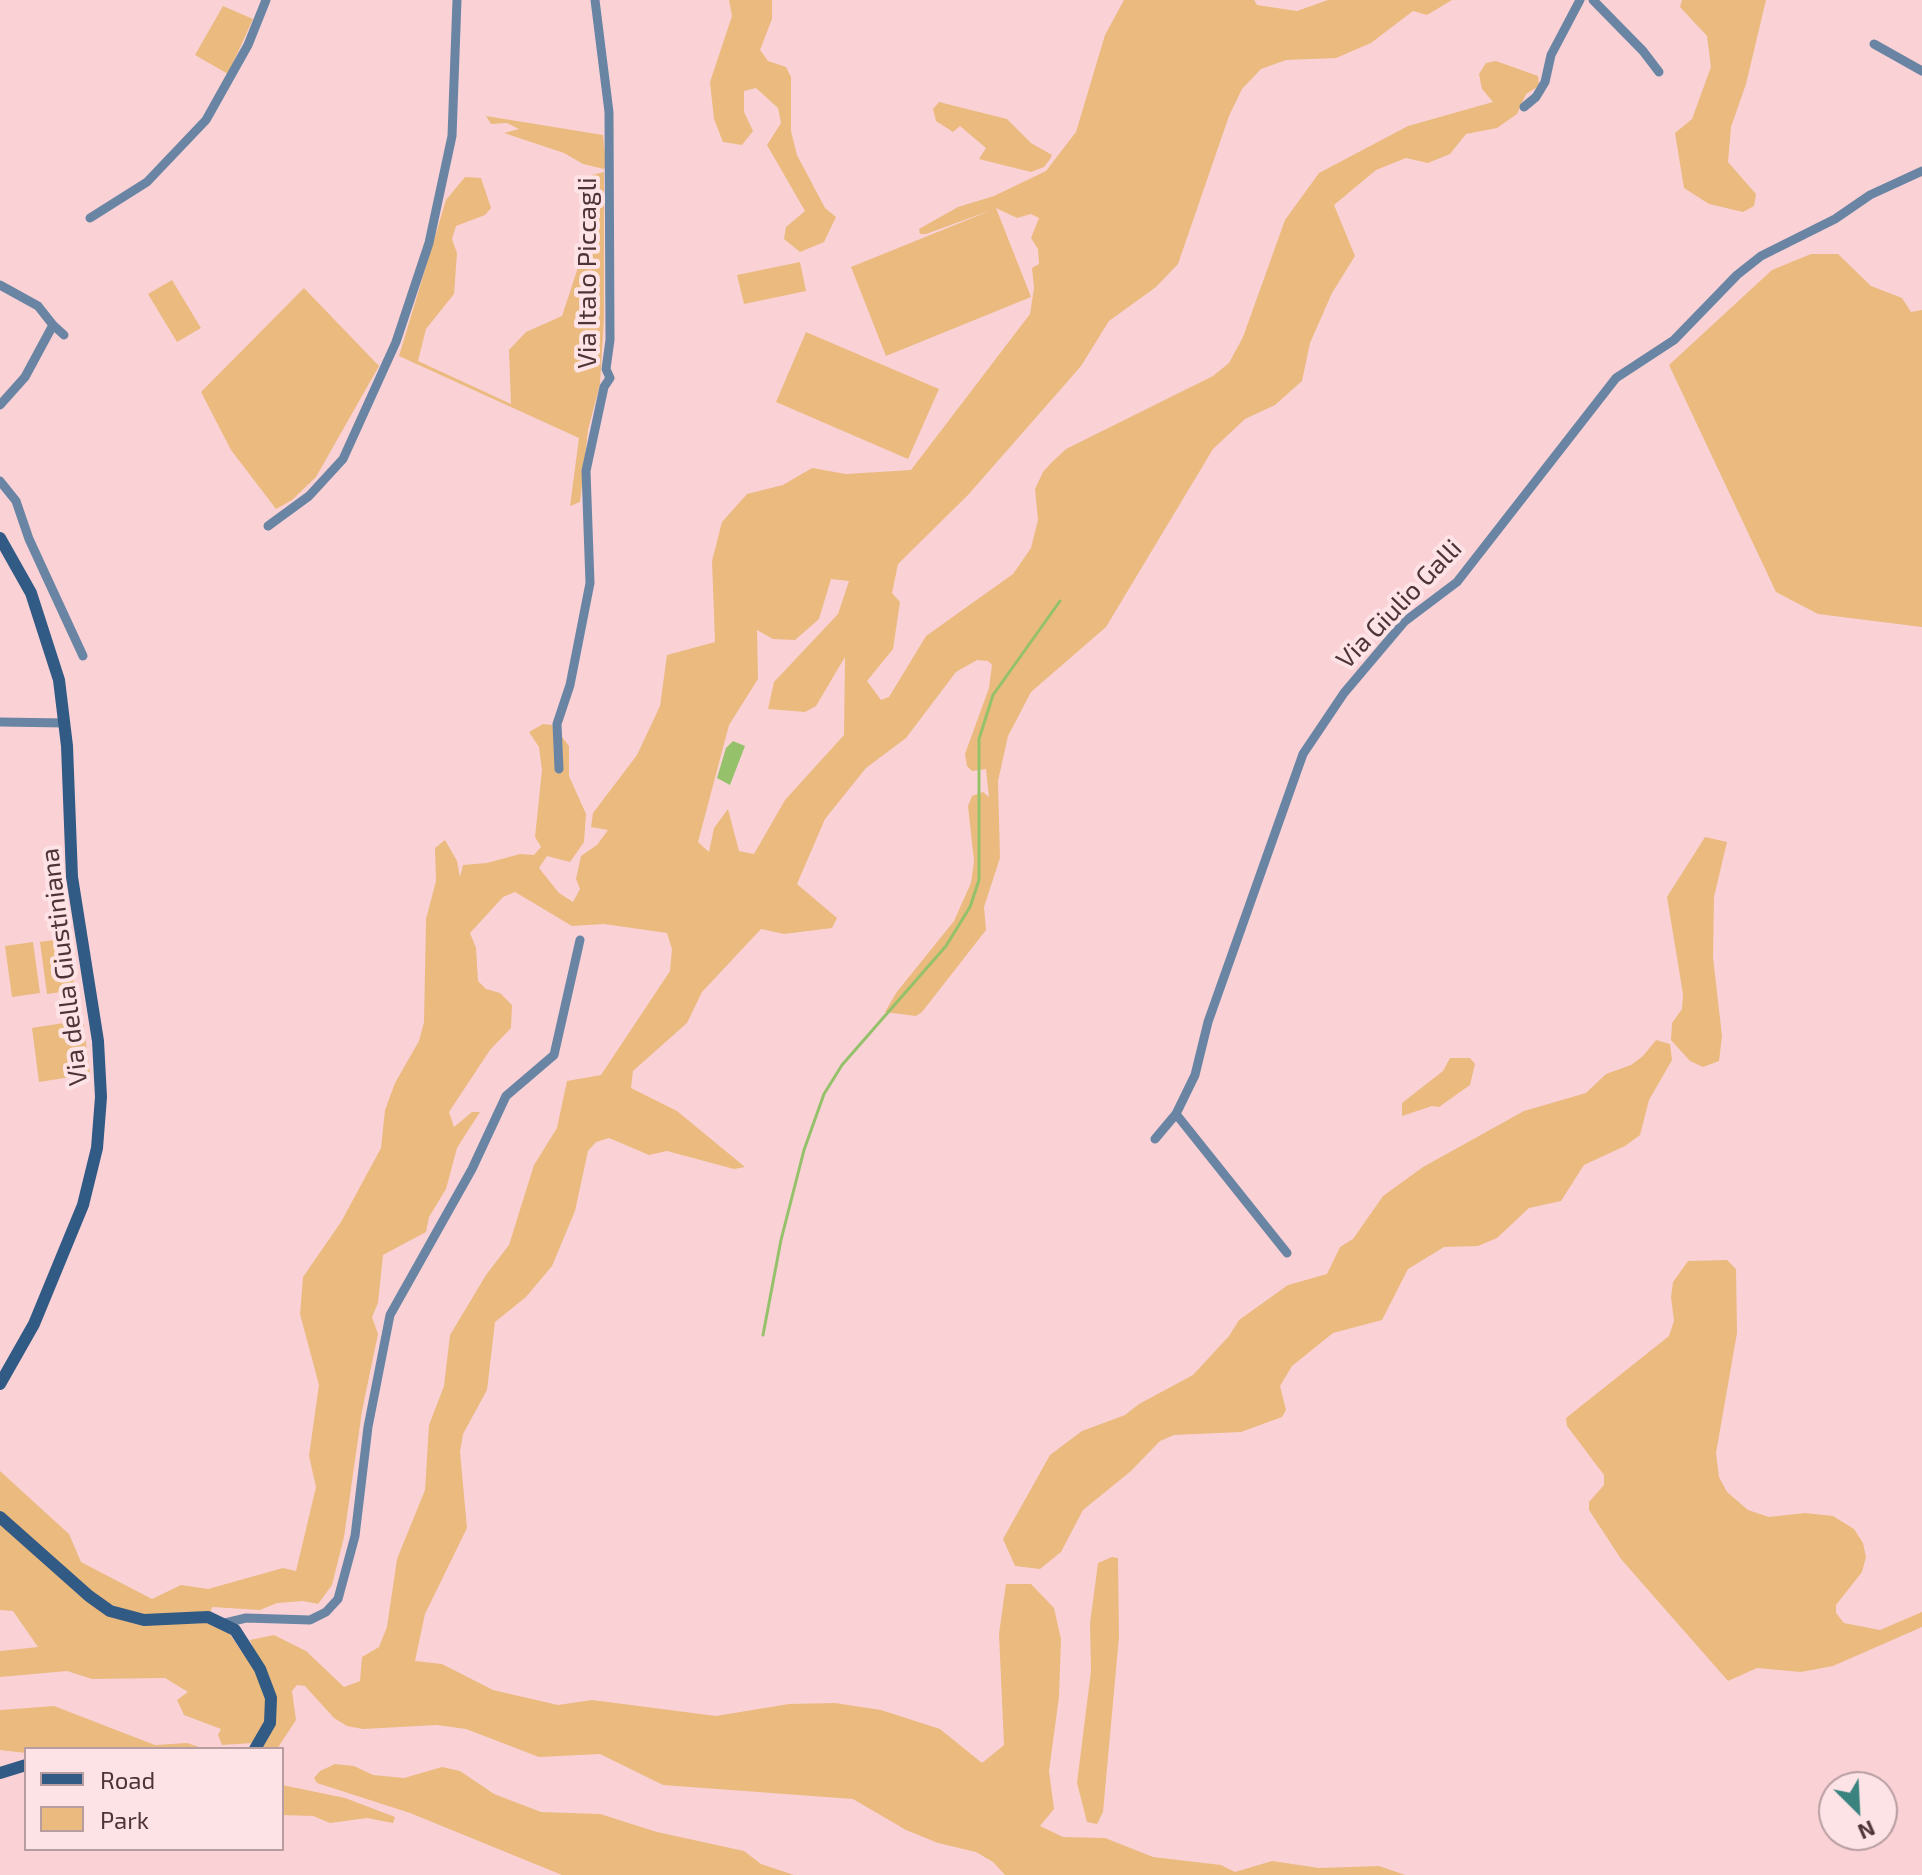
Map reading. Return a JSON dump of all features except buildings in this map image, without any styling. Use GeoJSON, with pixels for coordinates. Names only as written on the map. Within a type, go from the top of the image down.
{"type":"FeatureCollection","features":[{"type":"Feature","properties":{"kind":"street"},"geometry":{"type":"LineString","coordinates":[[90,218],[147,182],[206,120],[243,56],[266,0]]}},
{"type":"Feature","properties":{"kind":"street"},"geometry":{"type":"LineString","coordinates":[[268,526],[309,496],[343,459],[392,353],[429,243],[452,136],[457,0]]}},
{"type":"Feature","properties":{"kind":"street","name":"Via Italo Piccagli"},"geometry":{"type":"LineString","coordinates":[[559,769],[557,724],[570,685],[590,583],[588,458],[604,387],[610,378],[606,369],[610,340],[610,122],[595,0]]}},
{"type":"Feature","properties":{"kind":"street"},"geometry":{"type":"LineString","coordinates":[[1524,107],[1536,97],[1545,82],[1551,55],[1580,0]]}},
{"type":"Feature","properties":{"kind":"street"},"geometry":{"type":"LineString","coordinates":[[1593,0],[1659,72]]}},
{"type":"Feature","properties":{"kind":"street"},"geometry":{"type":"LineString","coordinates":[[1874,44],[1922,71]]}},
{"type":"Feature","properties":{"kind":"street","name":"Via Giulio Galli"},"geometry":{"type":"LineString","coordinates":[[1155,1139],[1176,1114],[1195,1075],[1208,1022],[1303,754],[1344,693],[1410,616],[1463,575],[1616,378],[1674,340],[1737,275],[1761,256],[1835,219],[1870,195],[1922,171]]}},
{"type":"Feature","properties":{"kind":"street"},"geometry":{"type":"LineString","coordinates":[[0,285],[38,306],[64,335]]}},
{"type":"Feature","properties":{"kind":"street"},"geometry":{"type":"LineString","coordinates":[[0,405],[25,377],[53,325]]}},
{"type":"Feature","properties":{"kind":"street"},"geometry":{"type":"LineString","coordinates":[[0,481],[16,501],[29,539],[83,656]]}},
{"type":"Feature","properties":{"kind":"street","name":"Via della Giustiniana"},"geometry":{"type":"LineString","coordinates":[[0,538],[27,586],[48,640],[65,723],[72,877],[99,1053],[100,1127],[90,1181],[73,1231],[28,1335],[0,1384]]}},
{"type":"Feature","properties":{"kind":"street"},"geometry":{"type":"LineString","coordinates":[[0,722],[65,723]]}},
{"type":"Feature","properties":{"kind":"street"},"geometry":{"type":"LineString","coordinates":[[0,1517],[110,1611],[141,1620],[190,1616],[225,1623],[246,1618],[310,1620],[326,1612],[338,1599],[355,1536],[368,1427],[390,1315],[406,1281],[472,1169],[506,1096],[554,1055],[580,940]]}},
{"type":"Feature","properties":{"kind":"street"},"geometry":{"type":"LineString","coordinates":[[1176,1114],[1287,1253]]}},
{"type":"Feature","properties":{"kind":"street"},"geometry":{"type":"LineString","coordinates":[[225,1623],[238,1633],[260,1669],[270,1693],[271,1716],[265,1735],[256,1747]]}},
{"type":"Feature","properties":{"kind":"street"},"geometry":{"type":"LineString","coordinates":[[0,1773],[24,1766]]}},
{"type":"Feature","properties":{"kind":"green space"},"geometry":{"type":"Polygon","coordinates":[[[729,0],[772,0],[772,19],[760,50],[768,61],[786,67],[791,77],[791,131],[797,155],[825,208],[836,217],[824,242],[800,252],[784,239],[786,227],[805,211],[767,145],[781,123],[778,108],[756,88],[744,91],[744,112],[753,131],[742,145],[723,142],[714,119],[710,82],[732,16],[729,0]]]}},
{"type":"Feature","properties":{"kind":"green space"},"geometry":{"type":"Polygon","coordinates":[[[1124,0],[1254,0],[1257,5],[1297,11],[1328,0],[1452,0],[1427,15],[1413,11],[1371,43],[1336,58],[1286,60],[1261,69],[1242,89],[1229,116],[1178,264],[1156,287],[1109,321],[1081,366],[968,495],[898,564],[892,593],[900,602],[893,649],[867,681],[881,700],[889,697],[926,636],[1013,574],[1031,548],[1038,520],[1035,489],[1051,463],[1066,449],[1213,376],[1229,363],[1243,337],[1285,220],[1319,173],[1408,126],[1493,102],[1482,89],[1479,74],[1486,63],[1496,61],[1538,76],[1539,86],[1526,94],[1517,114],[1497,128],[1466,134],[1450,154],[1428,163],[1406,158],[1376,170],[1334,205],[1355,256],[1332,293],[1310,343],[1302,381],[1275,405],[1245,419],[1213,449],[1106,627],[1031,692],[1008,736],[998,781],[1000,858],[984,907],[986,930],[922,1012],[916,1016],[885,1012],[896,993],[954,921],[971,883],[974,861],[968,806],[972,796],[983,792],[989,797],[986,769],[972,771],[967,766],[965,754],[989,688],[992,665],[988,661],[977,660],[956,672],[906,738],[866,768],[825,819],[797,884],[837,918],[832,928],[784,934],[761,929],[702,992],[687,1023],[633,1071],[631,1088],[677,1111],[745,1167],[734,1169],[667,1151],[649,1155],[609,1138],[596,1142],[588,1151],[575,1211],[552,1266],[526,1297],[495,1322],[487,1390],[463,1434],[460,1452],[467,1528],[425,1614],[415,1661],[442,1664],[493,1690],[558,1705],[592,1700],[716,1716],[789,1704],[835,1703],[881,1710],[940,1729],[982,1763],[1004,1745],[999,1634],[1006,1584],[1031,1584],[1054,1608],[1061,1639],[1059,1697],[1049,1771],[1054,1809],[1040,1826],[1063,1837],[1105,1838],[1153,1857],[1221,1865],[1235,1872],[1272,1861],[1319,1868],[1379,1866],[1405,1875],[1005,1875],[993,1862],[976,1852],[938,1843],[906,1830],[853,1799],[663,1785],[600,1754],[539,1757],[466,1729],[437,1725],[363,1729],[347,1726],[334,1718],[305,1686],[297,1685],[292,1691],[296,1720],[278,1747],[253,1747],[252,1743],[222,1745],[218,1735],[221,1729],[184,1715],[177,1700],[188,1692],[165,1678],[92,1679],[67,1671],[0,1677],[0,1651],[38,1647],[13,1611],[0,1610],[0,1471],[69,1534],[81,1562],[152,1599],[181,1585],[208,1589],[283,1568],[296,1571],[316,1487],[309,1456],[319,1385],[300,1314],[303,1277],[341,1222],[381,1148],[385,1110],[395,1083],[419,1041],[424,1022],[426,919],[436,881],[435,848],[445,840],[457,861],[460,877],[463,865],[487,863],[520,854],[534,855],[541,847],[535,837],[542,770],[539,747],[529,732],[543,724],[553,725],[569,746],[569,776],[586,814],[584,842],[570,862],[547,856],[539,868],[559,893],[573,902],[580,889],[576,879],[581,856],[597,845],[608,830],[591,827],[593,813],[637,755],[660,706],[667,655],[715,642],[712,561],[722,522],[747,494],[783,485],[812,468],[846,474],[911,470],[1030,314],[1034,288],[1032,268],[1039,264],[1038,249],[1031,238],[1039,218],[1031,214],[1017,218],[996,208],[1031,297],[886,356],[851,267],[992,210],[920,234],[919,229],[958,207],[994,196],[1046,171],[1076,132],[1105,35],[1124,0]],[[831,579],[819,619],[795,640],[773,639],[757,630],[758,679],[729,725],[698,842],[709,852],[714,828],[728,809],[739,851],[754,854],[785,800],[844,735],[845,657],[816,706],[805,712],[768,709],[774,682],[838,614],[849,581],[831,579]],[[515,892],[503,897],[470,933],[476,948],[478,981],[486,989],[500,993],[512,1005],[511,1028],[490,1050],[449,1112],[454,1127],[472,1112],[480,1112],[457,1148],[446,1189],[429,1217],[426,1232],[383,1255],[378,1303],[372,1317],[378,1334],[362,1411],[344,1537],[332,1585],[318,1604],[303,1601],[277,1603],[260,1610],[212,1607],[211,1625],[229,1633],[246,1658],[257,1658],[250,1640],[274,1635],[306,1651],[344,1687],[360,1681],[362,1657],[379,1647],[387,1627],[397,1559],[425,1490],[429,1425],[444,1386],[450,1335],[486,1275],[509,1245],[534,1165],[557,1128],[567,1081],[601,1075],[670,971],[672,949],[667,933],[604,924],[572,926],[515,892]]]}},
{"type":"Feature","properties":{"kind":"green space"},"geometry":{"type":"Polygon","coordinates":[[[1682,0],[1766,0],[1746,84],[1731,127],[1728,162],[1756,194],[1754,206],[1743,212],[1709,204],[1684,188],[1675,133],[1692,119],[1711,67],[1707,36],[1680,7],[1682,0]]]}},
{"type":"Feature","properties":{"kind":"green space"},"geometry":{"type":"Polygon","coordinates":[[[223,6],[253,19],[228,74],[195,55],[223,6]]]}},
{"type":"Feature","properties":{"kind":"green space"},"geometry":{"type":"Polygon","coordinates":[[[939,102],[1007,119],[1031,143],[1052,155],[1044,167],[1031,172],[979,159],[986,148],[960,126],[953,132],[936,121],[933,109],[939,102]]]}},
{"type":"Feature","properties":{"kind":"green space"},"geometry":{"type":"Polygon","coordinates":[[[486,116],[603,135],[606,165],[604,169],[583,164],[564,153],[504,133],[519,129],[507,123],[491,124],[486,116]]]}},
{"type":"Feature","properties":{"kind":"green space"},"geometry":{"type":"Polygon","coordinates":[[[604,172],[604,318],[600,384],[588,430],[580,502],[570,506],[579,438],[399,356],[446,200],[465,177],[481,178],[491,208],[485,215],[456,226],[452,239],[457,253],[454,294],[426,329],[418,361],[511,404],[509,350],[526,332],[562,316],[585,246],[593,242],[592,175],[604,172]]]}},
{"type":"Feature","properties":{"kind":"green space"},"geometry":{"type":"Polygon","coordinates":[[[1811,254],[1838,254],[1871,286],[1902,298],[1911,312],[1922,310],[1922,627],[1818,614],[1776,592],[1669,365],[1772,270],[1811,254]]]}},
{"type":"Feature","properties":{"kind":"green space"},"geometry":{"type":"Polygon","coordinates":[[[800,262],[806,291],[744,304],[737,275],[800,262]]]}},
{"type":"Feature","properties":{"kind":"green space"},"geometry":{"type":"Polygon","coordinates":[[[172,280],[201,328],[177,342],[148,294],[172,280]]]}},
{"type":"Feature","properties":{"kind":"green space"},"geometry":{"type":"Polygon","coordinates":[[[304,288],[379,366],[316,477],[292,500],[276,509],[231,450],[201,392],[304,288]]]}},
{"type":"Feature","properties":{"kind":"green space"},"geometry":{"type":"Polygon","coordinates":[[[806,332],[939,389],[908,459],[776,402],[806,332]]]}},
{"type":"Feature","properties":{"kind":"green space"},"geometry":{"type":"Polygon","coordinates":[[[1705,837],[1727,842],[1714,897],[1713,957],[1722,1036],[1719,1061],[1703,1067],[1690,1061],[1671,1040],[1672,1023],[1682,1009],[1683,994],[1667,897],[1705,837]]]}},
{"type":"Feature","properties":{"kind":"green space"},"geometry":{"type":"Polygon","coordinates":[[[67,938],[75,990],[47,994],[40,942],[67,938]]]}},
{"type":"Feature","properties":{"kind":"green space"},"geometry":{"type":"Polygon","coordinates":[[[33,942],[40,993],[12,997],[5,946],[33,942]]]}},
{"type":"Feature","properties":{"kind":"green space"},"geometry":{"type":"Polygon","coordinates":[[[83,1020],[90,1074],[39,1082],[32,1028],[83,1020]]]}},
{"type":"Feature","properties":{"kind":"green space"},"geometry":{"type":"Polygon","coordinates":[[[1656,1040],[1670,1044],[1672,1060],[1649,1100],[1640,1135],[1625,1146],[1584,1165],[1561,1201],[1529,1208],[1497,1238],[1478,1246],[1444,1247],[1408,1269],[1382,1320],[1333,1333],[1292,1366],[1280,1386],[1286,1410],[1282,1417],[1241,1432],[1174,1435],[1160,1441],[1131,1471],[1083,1510],[1061,1552],[1040,1569],[1015,1566],[1003,1539],[1050,1455],[1082,1431],[1125,1415],[1193,1375],[1229,1336],[1239,1320],[1288,1285],[1327,1274],[1340,1247],[1353,1239],[1383,1196],[1423,1167],[1524,1111],[1586,1093],[1606,1074],[1631,1065],[1643,1056],[1656,1040]]]}},
{"type":"Feature","properties":{"kind":"green space"},"geometry":{"type":"Polygon","coordinates":[[[1450,1058],[1470,1058],[1475,1064],[1470,1085],[1439,1107],[1432,1106],[1402,1116],[1402,1103],[1443,1071],[1450,1058]]]}},
{"type":"Feature","properties":{"kind":"green space"},"geometry":{"type":"Polygon","coordinates":[[[1727,1260],[1736,1269],[1737,1333],[1716,1453],[1719,1477],[1727,1492],[1748,1510],[1769,1517],[1805,1513],[1833,1516],[1854,1529],[1863,1543],[1866,1557],[1862,1572],[1836,1605],[1836,1613],[1844,1623],[1880,1630],[1922,1612],[1922,1627],[1833,1666],[1801,1672],[1757,1668],[1728,1681],[1621,1559],[1589,1510],[1589,1502],[1604,1485],[1604,1475],[1567,1426],[1566,1418],[1669,1336],[1674,1321],[1673,1282],[1688,1261],[1727,1260]]]}},
{"type":"Feature","properties":{"kind":"green space"},"geometry":{"type":"Polygon","coordinates":[[[1112,1557],[1118,1558],[1119,1637],[1103,1812],[1097,1824],[1087,1822],[1077,1783],[1091,1671],[1090,1623],[1098,1563],[1112,1557]]]}},
{"type":"Feature","properties":{"kind":"green space"},"geometry":{"type":"Polygon","coordinates":[[[54,1706],[155,1745],[187,1743],[199,1747],[24,1747],[24,1753],[0,1750],[0,1710],[54,1706]]]}},
{"type":"Feature","properties":{"kind":"green space"},"geometry":{"type":"Polygon","coordinates":[[[335,1764],[354,1766],[373,1775],[404,1778],[442,1767],[460,1771],[494,1794],[541,1812],[600,1814],[657,1832],[744,1851],[761,1864],[794,1875],[562,1875],[410,1813],[317,1783],[314,1778],[320,1771],[335,1764]]]}},
{"type":"Feature","properties":{"kind":"green space"},"geometry":{"type":"Polygon","coordinates":[[[284,1785],[345,1798],[395,1817],[393,1823],[367,1818],[330,1823],[313,1816],[284,1815],[284,1785]]]}},
{"type":"Feature","properties":{"kind":"shaded area"},"geometry":{"type":"Polygon","coordinates":[[[733,741],[745,746],[730,785],[717,778],[726,748],[733,741]]]}},
{"type":"Feature","properties":{"kind":"waterway"},"geometry":{"type":"LineString","coordinates":[[763,1335],[781,1240],[804,1150],[824,1094],[842,1065],[946,946],[970,907],[979,880],[979,739],[993,695],[1060,601]]}}]}
